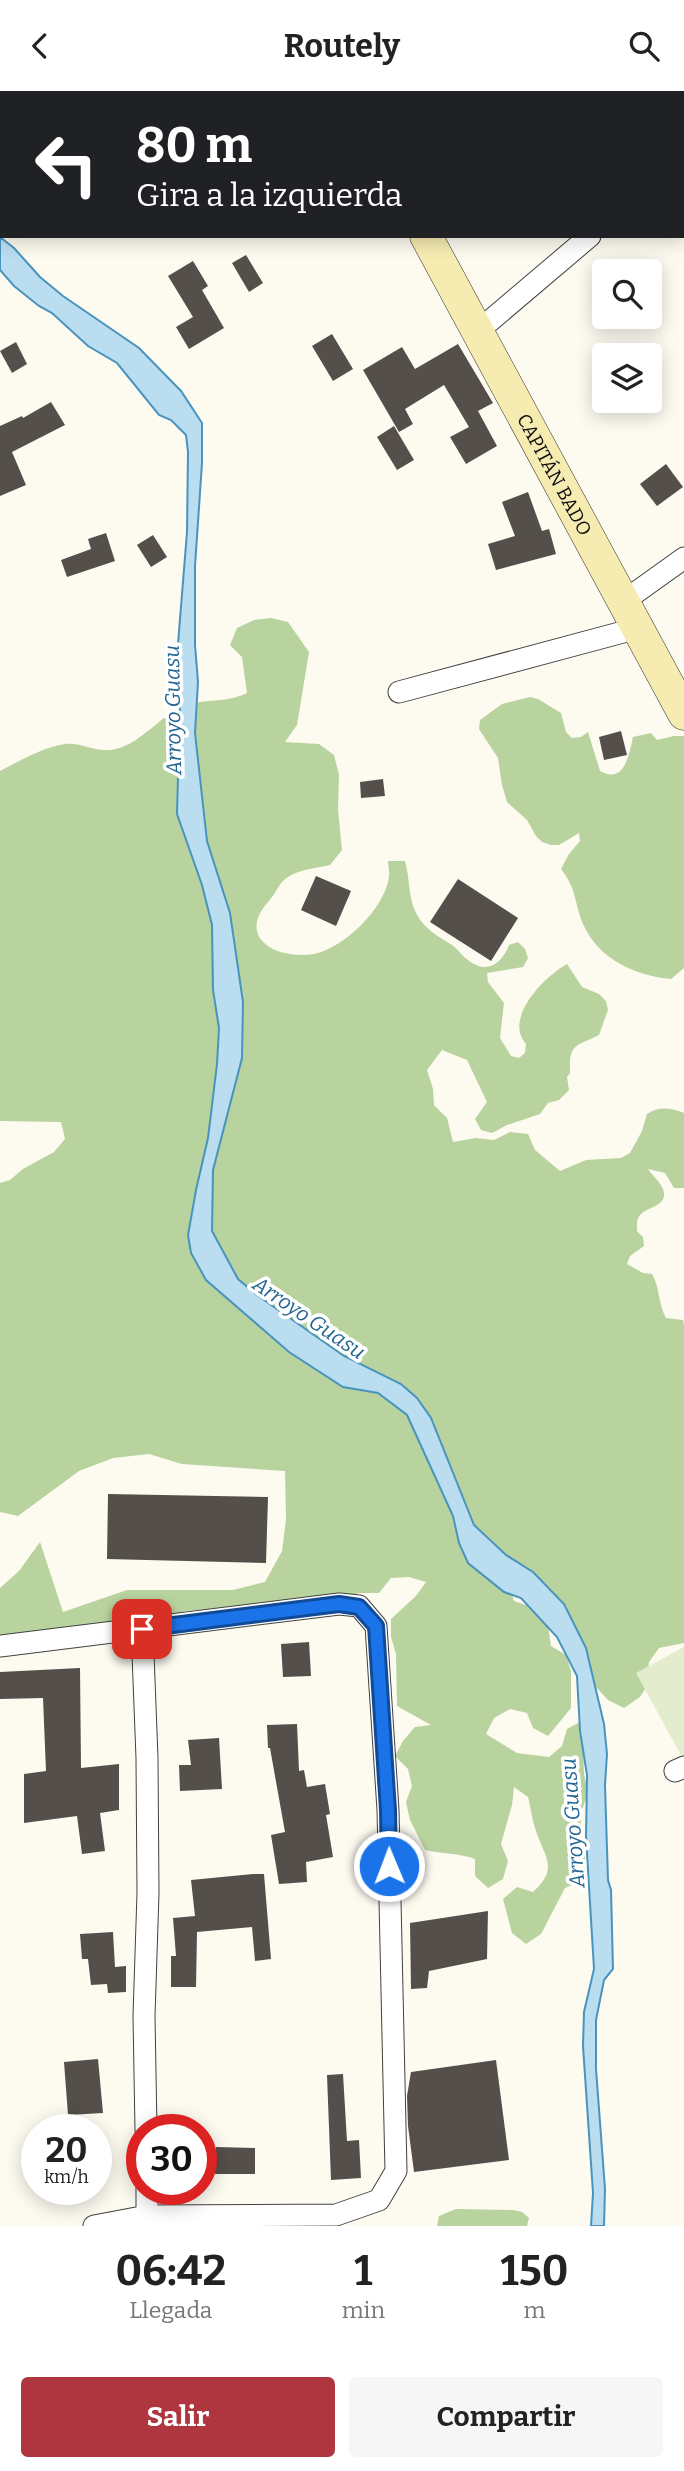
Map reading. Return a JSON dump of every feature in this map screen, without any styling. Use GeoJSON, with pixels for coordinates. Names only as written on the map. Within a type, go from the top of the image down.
{"type":"FeatureCollection","features":[{"type":"Feature","properties":{"kind":"street","name":"CAPITÁN BADO"},"geometry":{"type":"LineString","coordinates":[[427,238],[684,714]]}},
{"type":"Feature","properties":{"kind":"street"},"geometry":{"type":"LineString","coordinates":[[478,331],[588,238]]}},
{"type":"Feature","properties":{"kind":"street"},"geometry":{"type":"LineString","coordinates":[[399,692],[631,614],[684,558]]}},
{"type":"Feature","properties":{"kind":"street"},"geometry":{"type":"LineString","coordinates":[[0,1646],[339,1604],[359,1607],[376,1626],[388,1810],[396,2171],[379,2200],[336,2215],[147,2215],[94,2226]]}},
{"type":"Feature","properties":{"kind":"street"},"geometry":{"type":"LineString","coordinates":[[142,1629],[148,1758],[144,2016],[146,2114]]}},
{"type":"Feature","properties":{"kind":"street"},"geometry":{"type":"LineString","coordinates":[[147,2205],[147,2215]]}},
{"type":"Feature","properties":{"kind":"green space"},"geometry":{"type":"Polygon","coordinates":[[[271,618],[288,622],[309,652],[297,725],[285,742],[319,744],[334,755],[339,775],[338,810],[342,850],[330,865],[298,872],[281,883],[260,914],[256,926],[265,944],[275,950],[300,955],[314,954],[338,944],[361,925],[380,901],[389,877],[388,861],[405,861],[412,901],[419,919],[468,960],[487,967],[498,962],[509,945],[518,942],[525,949],[528,958],[523,967],[487,973],[488,982],[504,1003],[500,1038],[511,1056],[519,1058],[525,1053],[526,1044],[520,1034],[523,1010],[538,988],[567,964],[582,987],[599,994],[606,1001],[608,1010],[599,1035],[572,1051],[570,1073],[567,1077],[569,1090],[559,1100],[548,1103],[540,1114],[492,1133],[481,1130],[475,1119],[487,1102],[467,1060],[442,1050],[427,1070],[433,1089],[434,1105],[447,1118],[453,1142],[476,1138],[494,1140],[510,1132],[528,1134],[535,1150],[560,1171],[586,1160],[621,1158],[630,1153],[642,1131],[647,1114],[652,1111],[665,1109],[684,1113],[684,1188],[674,1188],[665,1173],[648,1169],[662,1187],[664,1198],[638,1218],[637,1231],[643,1237],[644,1246],[630,1256],[627,1264],[643,1273],[652,1274],[666,1318],[683,1320],[684,1325],[684,1643],[659,1648],[649,1662],[645,1689],[640,1697],[624,1708],[608,1700],[595,1686],[580,1635],[509,1584],[514,1601],[546,1612],[551,1646],[566,1655],[571,1671],[571,1708],[548,1736],[533,1728],[527,1713],[510,1709],[494,1718],[486,1734],[517,1753],[549,1757],[562,1746],[567,1729],[582,1721],[584,1774],[588,1792],[580,1829],[586,1863],[582,1881],[565,1888],[541,1934],[526,1944],[512,1933],[503,1899],[517,1887],[533,1892],[541,1884],[548,1869],[528,1797],[514,1787],[501,1844],[508,1861],[503,1879],[488,1888],[475,1876],[475,1859],[425,1850],[410,1820],[406,1802],[412,1786],[408,1769],[395,1756],[415,1727],[431,1725],[397,1706],[396,1654],[391,1637],[391,1619],[416,1596],[426,1582],[409,1577],[391,1578],[379,1593],[185,1611],[151,1623],[0,1639],[0,1588],[19,1571],[40,1542],[63,1612],[127,1590],[233,1590],[265,1582],[282,1551],[286,1519],[285,1471],[182,1464],[149,1454],[113,1458],[79,1471],[18,1516],[0,1512],[0,1183],[10,1180],[23,1169],[54,1152],[65,1139],[61,1122],[0,1121],[0,771],[40,751],[65,744],[103,750],[120,748],[188,705],[247,693],[242,657],[230,645],[237,628],[254,620],[271,618]]]}},
{"type":"Feature","properties":{"kind":"green space"},"geometry":{"type":"Polygon","coordinates":[[[530,697],[561,713],[566,732],[572,738],[581,737],[588,732],[600,771],[608,774],[615,774],[624,766],[633,737],[651,733],[657,740],[684,736],[684,968],[671,979],[632,970],[598,947],[583,924],[573,889],[561,869],[580,841],[579,833],[559,845],[542,842],[527,820],[507,802],[498,758],[479,729],[480,720],[502,704],[530,697]]]}},
{"type":"Feature","properties":{"kind":"green space"},"geometry":{"type":"Polygon","coordinates":[[[684,1647],[684,1755],[682,1757],[636,1673],[684,1647]]]}},
{"type":"Feature","properties":{"kind":"green space"},"geometry":{"type":"Polygon","coordinates":[[[456,2209],[513,2210],[522,2212],[529,2218],[527,2226],[437,2226],[439,2216],[456,2209]]]}},
{"type":"Feature","properties":{"kind":"water"},"geometry":{"type":"Polygon","coordinates":[[[1,238],[63,296],[139,348],[181,391],[202,423],[195,566],[198,682],[195,733],[207,841],[230,913],[243,1002],[242,1058],[213,1170],[212,1231],[238,1279],[257,1295],[344,1356],[401,1384],[417,1398],[431,1418],[474,1525],[506,1555],[533,1572],[564,1604],[586,1648],[604,1724],[607,1754],[605,1785],[613,1969],[604,1980],[596,2020],[596,2069],[605,2189],[604,2226],[591,2226],[593,2193],[583,2046],[584,2012],[594,1969],[586,1837],[587,1775],[580,1731],[577,1676],[557,1637],[521,1598],[504,1592],[468,1563],[459,1543],[453,1516],[407,1415],[378,1393],[343,1387],[289,1352],[206,1280],[191,1253],[188,1235],[208,1138],[219,1028],[213,990],[212,925],[202,885],[177,814],[181,665],[178,644],[187,532],[186,435],[171,420],[159,415],[117,363],[88,346],[52,313],[14,286],[0,270],[1,238]]]}},
{"type":"Feature","properties":{"kind":"building"},"geometry":{"type":"Polygon","coordinates":[[[246,255],[263,283],[249,292],[232,263],[246,255]]]}},
{"type":"Feature","properties":{"kind":"building"},"geometry":{"type":"Polygon","coordinates":[[[193,261],[208,286],[202,290],[224,328],[189,349],[176,327],[193,317],[168,276],[193,261]]]}},
{"type":"Feature","properties":{"kind":"building"},"geometry":{"type":"Polygon","coordinates":[[[332,334],[353,369],[333,381],[312,346],[332,334]]]}},
{"type":"Feature","properties":{"kind":"building"},"geometry":{"type":"Polygon","coordinates":[[[16,342],[27,364],[12,373],[0,351],[16,342]]]}},
{"type":"Feature","properties":{"kind":"building"},"geometry":{"type":"Polygon","coordinates":[[[458,344],[493,403],[478,411],[497,446],[466,464],[450,437],[469,427],[444,385],[405,409],[413,424],[399,432],[363,370],[402,347],[415,369],[458,344]]]}},
{"type":"Feature","properties":{"kind":"building"},"geometry":{"type":"Polygon","coordinates":[[[51,402],[65,425],[12,452],[26,485],[0,496],[0,426],[22,416],[23,418],[51,402]]]}},
{"type":"Feature","properties":{"kind":"building"},"geometry":{"type":"Polygon","coordinates":[[[394,426],[414,460],[397,470],[377,437],[394,426]]]}},
{"type":"Feature","properties":{"kind":"building"},"geometry":{"type":"Polygon","coordinates":[[[666,464],[683,487],[657,506],[640,484],[666,464]]]}},
{"type":"Feature","properties":{"kind":"building"},"geometry":{"type":"Polygon","coordinates":[[[528,492],[542,531],[549,529],[556,554],[496,570],[488,544],[515,536],[502,502],[528,492]]]}},
{"type":"Feature","properties":{"kind":"building"},"geometry":{"type":"Polygon","coordinates":[[[106,533],[115,561],[67,577],[61,560],[91,549],[88,539],[106,533]]]}},
{"type":"Feature","properties":{"kind":"building"},"geometry":{"type":"Polygon","coordinates":[[[153,535],[167,557],[151,567],[137,545],[153,535]]]}},
{"type":"Feature","properties":{"kind":"building"},"geometry":{"type":"Polygon","coordinates":[[[621,731],[627,755],[604,760],[599,737],[621,731]]]}},
{"type":"Feature","properties":{"kind":"building"},"geometry":{"type":"Polygon","coordinates":[[[383,779],[385,796],[361,798],[360,782],[383,779]]]}},
{"type":"Feature","properties":{"kind":"building"},"geometry":{"type":"Polygon","coordinates":[[[316,876],[351,891],[336,926],[301,910],[316,876]]]}},
{"type":"Feature","properties":{"kind":"building"},"geometry":{"type":"Polygon","coordinates":[[[458,879],[518,918],[491,961],[430,922],[458,879]]]}},
{"type":"Feature","properties":{"kind":"building"},"geometry":{"type":"Polygon","coordinates":[[[108,1494],[268,1497],[266,1563],[107,1559],[108,1494]]]}},
{"type":"Feature","properties":{"kind":"building"},"geometry":{"type":"Polygon","coordinates":[[[309,1642],[311,1676],[283,1677],[281,1644],[309,1642]]]}},
{"type":"Feature","properties":{"kind":"building"},"geometry":{"type":"Polygon","coordinates":[[[80,1668],[81,1768],[119,1764],[119,1810],[100,1813],[105,1851],[82,1854],[77,1816],[24,1823],[24,1774],[46,1771],[43,1698],[0,1699],[0,1672],[80,1668]]]}},
{"type":"Feature","properties":{"kind":"building"},"geometry":{"type":"Polygon","coordinates":[[[297,1724],[299,1771],[304,1770],[307,1787],[325,1784],[330,1814],[326,1815],[333,1857],[306,1862],[307,1882],[279,1884],[271,1835],[285,1832],[268,1748],[267,1725],[297,1724]]]}},
{"type":"Feature","properties":{"kind":"building"},"geometry":{"type":"Polygon","coordinates":[[[219,1738],[222,1789],[180,1791],[179,1765],[191,1765],[188,1740],[219,1738]]]}},
{"type":"Feature","properties":{"kind":"building"},"geometry":{"type":"Polygon","coordinates":[[[264,1874],[271,1959],[255,1961],[252,1927],[197,1932],[196,1987],[171,1987],[171,1956],[176,1956],[173,1918],[195,1916],[191,1880],[264,1874]]]}},
{"type":"Feature","properties":{"kind":"building"},"geometry":{"type":"Polygon","coordinates":[[[488,1911],[487,1959],[429,1971],[427,1988],[411,1989],[410,1923],[488,1911]]]}},
{"type":"Feature","properties":{"kind":"building"},"geometry":{"type":"Polygon","coordinates":[[[113,1932],[115,1967],[126,1966],[126,1992],[108,1993],[107,1984],[91,1985],[88,1959],[82,1959],[80,1934],[113,1932]]]}},
{"type":"Feature","properties":{"kind":"building"},"geometry":{"type":"Polygon","coordinates":[[[98,2059],[103,2113],[68,2114],[64,2062],[98,2059]]]}},
{"type":"Feature","properties":{"kind":"building"},"geometry":{"type":"Polygon","coordinates":[[[496,2060],[509,2160],[414,2172],[407,2096],[411,2072],[496,2060]]]}},
{"type":"Feature","properties":{"kind":"building"},"geometry":{"type":"Polygon","coordinates":[[[343,2074],[347,2141],[359,2140],[361,2178],[331,2180],[327,2075],[343,2074]]]}},
{"type":"Feature","properties":{"kind":"building"},"geometry":{"type":"Polygon","coordinates":[[[217,2147],[255,2148],[255,2174],[217,2174],[217,2147]]]}},
{"type":"Feature","properties":{"kind":"route"},"geometry":{"type":"LineString","coordinates":[[142,1629],[339,1604],[359,1607],[376,1626],[389,1866]]}},
{"type":"Feature","properties":{"kind":"water label","name":"Arroyo Guasu"},"geometry":{"type":"Point","coordinates":[173,710]}},
{"type":"Feature","properties":{"kind":"water label","name":"Arroyo Guasu"},"geometry":{"type":"Point","coordinates":[309,1318]}},
{"type":"Feature","properties":{"kind":"water label","name":"Arroyo Guasu"},"geometry":{"type":"Point","coordinates":[573,1823]}}]}
